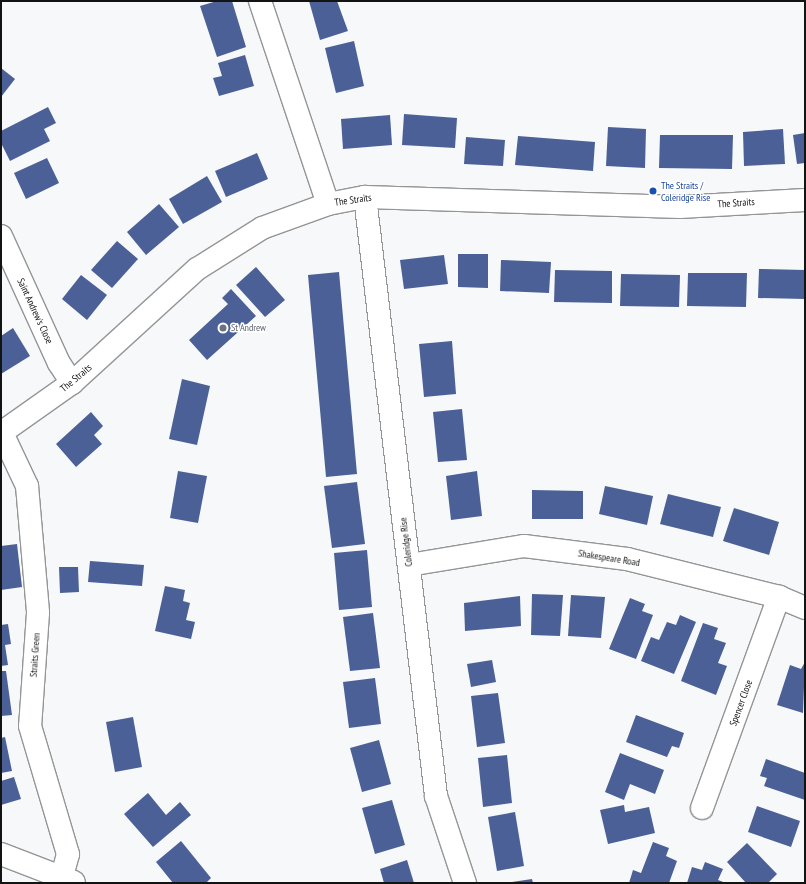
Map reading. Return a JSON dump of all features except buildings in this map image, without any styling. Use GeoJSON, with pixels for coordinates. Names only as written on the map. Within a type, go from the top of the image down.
{"type":"FeatureCollection","features":[{"type":"Feature","properties":{"kind":"street"},"geometry":{"type":"LineString","coordinates":[[260,1],[328,204]]}},
{"type":"Feature","properties":{"kind":"street","name":"The Straits"},"geometry":{"type":"LineString","coordinates":[[1,433],[72,383],[197,269],[262,228],[328,204],[365,197],[680,207],[752,201],[802,203]]}},
{"type":"Feature","properties":{"kind":"street","name":"Coleridge Rise"},"geometry":{"type":"LineString","coordinates":[[365,197],[436,796],[465,883]]}},
{"type":"Feature","properties":{"kind":"street","name":"Saint Andrew's Close"},"geometry":{"type":"LineString","coordinates":[[1,236],[59,363],[72,383]]}},
{"type":"Feature","properties":{"kind":"street","name":"Straits Green"},"geometry":{"type":"LineString","coordinates":[[1,433],[27,486],[38,612],[30,726],[68,854],[69,880]]}},
{"type":"Feature","properties":{"kind":"street","name":"Shakespeare Road"},"geometry":{"type":"LineString","coordinates":[[409,565],[524,546],[627,559],[779,597],[805,608]]}},
{"type":"Feature","properties":{"kind":"street","name":"Spencer Close"},"geometry":{"type":"LineString","coordinates":[[702,808],[779,597]]}},
{"type":"Feature","properties":{"kind":"street"},"geometry":{"type":"LineString","coordinates":[[1,854],[69,880]]}},
{"type":"Feature","properties":{"kind":"place","name":"The Straits / Coleridge Rise"},"geometry":{"type":"Point","coordinates":[653,191]}},
{"type":"Feature","properties":{"kind":"place","name":"St Andrew"},"geometry":{"type":"Point","coordinates":[223,328]}}]}
